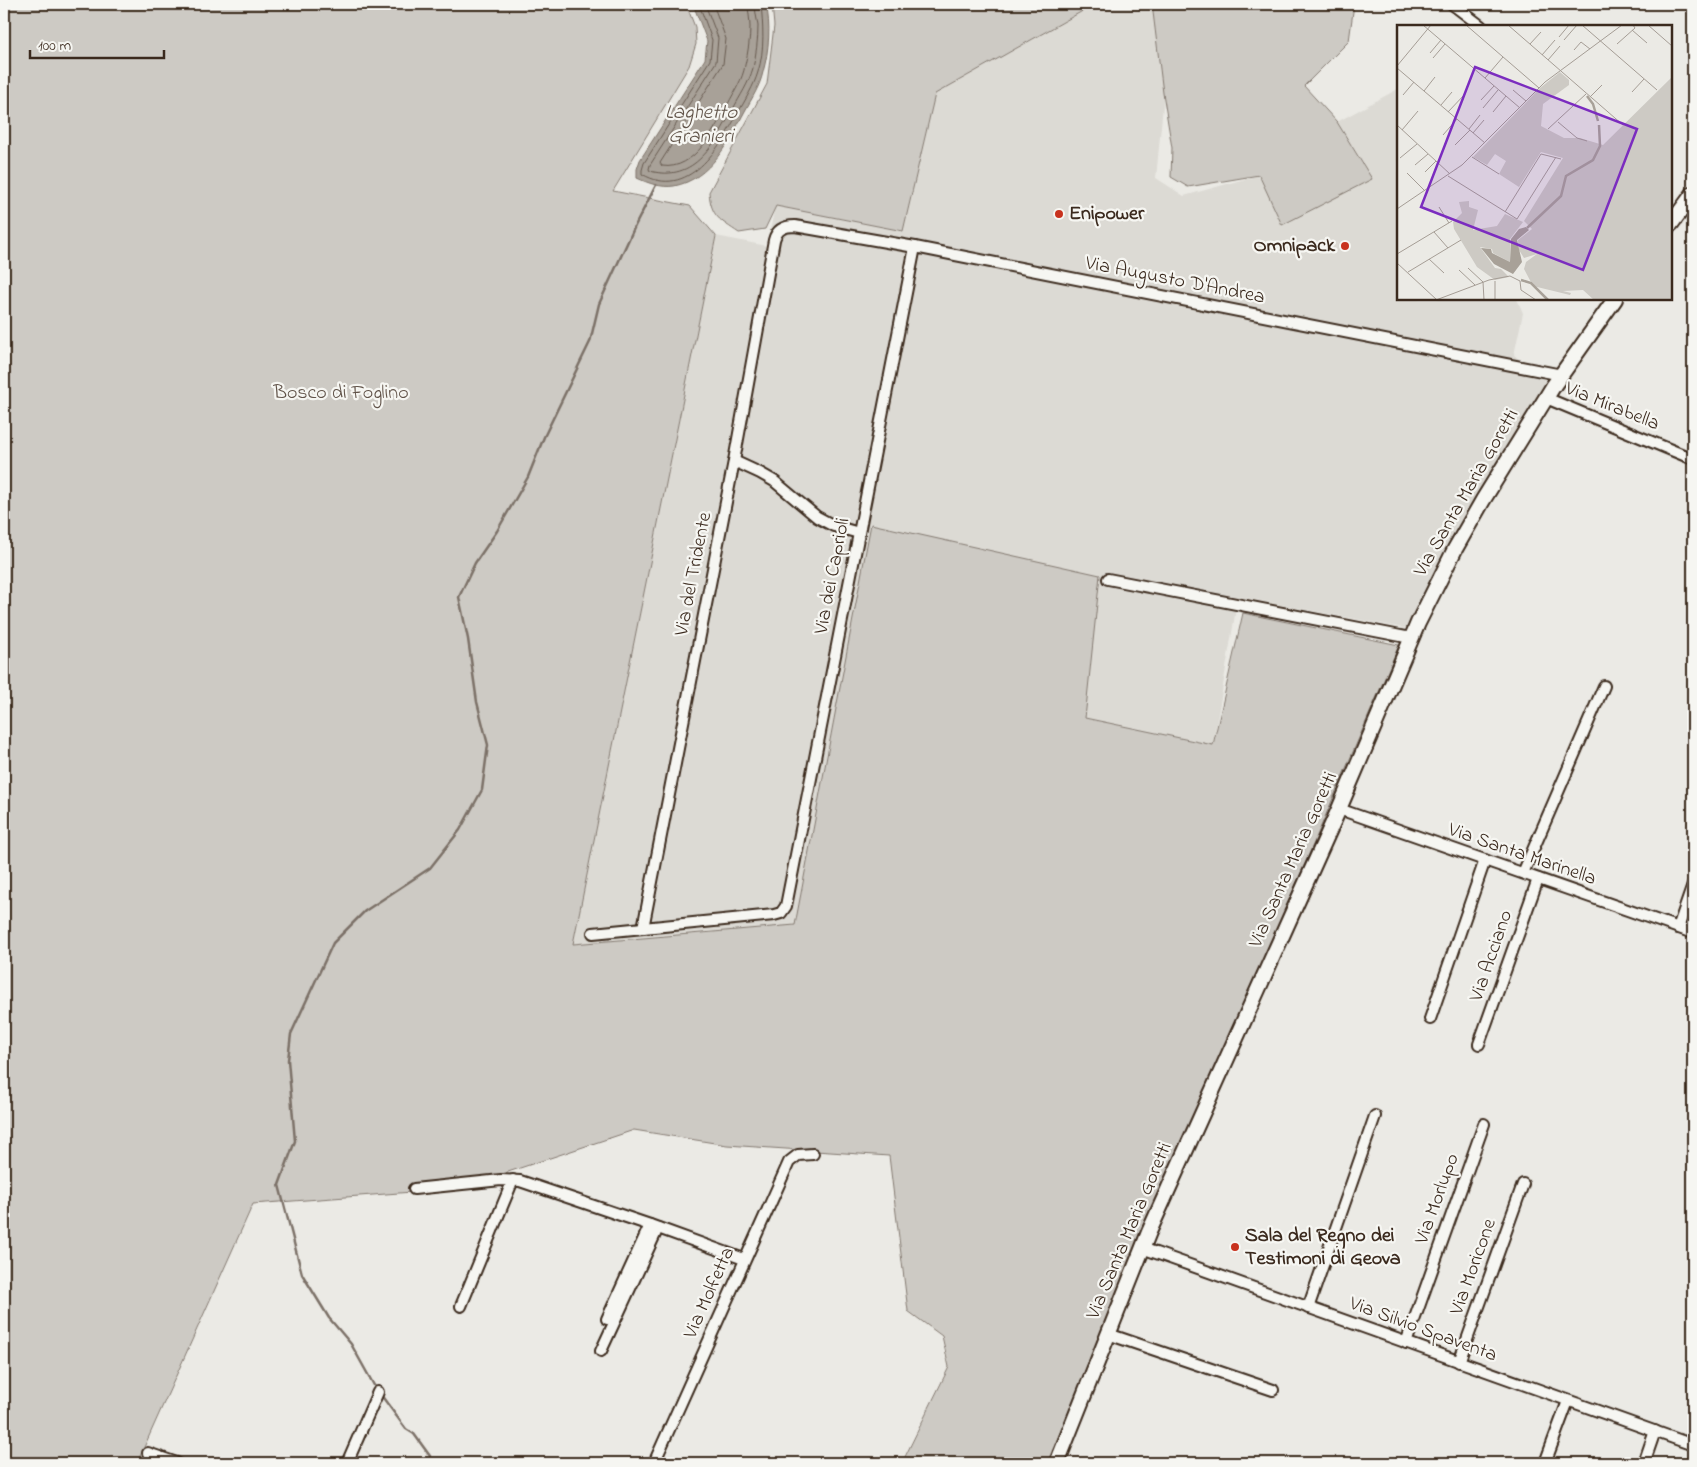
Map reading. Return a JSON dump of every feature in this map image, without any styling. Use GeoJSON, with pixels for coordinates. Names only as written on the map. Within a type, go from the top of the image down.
{"type":"FeatureCollection","features":[{"type":"Feature","properties":{"kind":"main road"},"geometry":{"type":"LineString","coordinates":[[1672,223],[1693,194]]}},
{"type":"Feature","properties":{"kind":"main road","name":"Via Santa Maria Goretti"},"geometry":{"type":"LineString","coordinates":[[1057,1463],[1142,1248],[1340,809],[1411,638],[1461,537],[1546,398],[1614,300]]}},
{"type":"Feature","properties":{"kind":"street"},"geometry":{"type":"LineString","coordinates":[[1452,4],[1479,25]]}},
{"type":"Feature","properties":{"kind":"street","name":"Via Augusto D'Andrea"},"geometry":{"type":"LineString","coordinates":[[782,228],[797,226],[914,247],[1562,375]]}},
{"type":"Feature","properties":{"kind":"street","name":"Via del Tridente"},"geometry":{"type":"LineString","coordinates":[[643,928],[734,461],[774,240],[776,233],[782,228]]}},
{"type":"Feature","properties":{"kind":"street","name":"Via dei Caprioli"},"geometry":{"type":"LineString","coordinates":[[643,928],[774,915],[784,910],[787,904],[914,247]]}},
{"type":"Feature","properties":{"kind":"street","name":"Via Mirabella"},"geometry":{"type":"LineString","coordinates":[[1546,398],[1693,459]]}},
{"type":"Feature","properties":{"kind":"street"},"geometry":{"type":"LineString","coordinates":[[734,461],[774,481],[817,517],[834,526],[859,533]]}},
{"type":"Feature","properties":{"kind":"street"},"geometry":{"type":"LineString","coordinates":[[1108,579],[1411,638]]}},
{"type":"Feature","properties":{"kind":"street"},"geometry":{"type":"LineString","coordinates":[[1523,873],[1604,686]]}},
{"type":"Feature","properties":{"kind":"street","name":"Via Santa Marinella"},"geometry":{"type":"LineString","coordinates":[[1340,809],[1693,933]]}},
{"type":"Feature","properties":{"kind":"street"},"geometry":{"type":"LineString","coordinates":[[1430,1019],[1485,860]]}},
{"type":"Feature","properties":{"kind":"street","name":"Via Acciano"},"geometry":{"type":"LineString","coordinates":[[1479,1044],[1538,879]]}},
{"type":"Feature","properties":{"kind":"street"},"geometry":{"type":"LineString","coordinates":[[1678,928],[1693,886]]}},
{"type":"Feature","properties":{"kind":"street"},"geometry":{"type":"LineString","coordinates":[[593,933],[643,928]]}},
{"type":"Feature","properties":{"kind":"street"},"geometry":{"type":"LineString","coordinates":[[1308,1308],[1375,1116]]}},
{"type":"Feature","properties":{"kind":"street","name":"Via Morlupo"},"geometry":{"type":"LineString","coordinates":[[1406,1343],[1484,1124]]}},
{"type":"Feature","properties":{"kind":"street","name":"Via Molfetta"},"geometry":{"type":"LineString","coordinates":[[654,1463],[788,1162],[798,1155],[813,1154]]}},
{"type":"Feature","properties":{"kind":"street"},"geometry":{"type":"LineString","coordinates":[[414,1188],[496,1180],[513,1180],[532,1184],[744,1259]]}},
{"type":"Feature","properties":{"kind":"street"},"geometry":{"type":"LineString","coordinates":[[461,1306],[513,1180]]}},
{"type":"Feature","properties":{"kind":"street","name":"Via Moricone"},"geometry":{"type":"LineString","coordinates":[[1459,1362],[1522,1184]]}},
{"type":"Feature","properties":{"kind":"street"},"geometry":{"type":"LineString","coordinates":[[607,1319],[654,1227]]}},
{"type":"Feature","properties":{"kind":"street"},"geometry":{"type":"LineString","coordinates":[[601,1351],[654,1227]]}},
{"type":"Feature","properties":{"kind":"street","name":"Via Silvio Spaventa"},"geometry":{"type":"LineString","coordinates":[[1142,1248],[1693,1445]]}},
{"type":"Feature","properties":{"kind":"street"},"geometry":{"type":"LineString","coordinates":[[1108,1334],[1274,1390]]}},
{"type":"Feature","properties":{"kind":"street"},"geometry":{"type":"LineString","coordinates":[[347,1463],[378,1392]]}},
{"type":"Feature","properties":{"kind":"street"},"geometry":{"type":"LineString","coordinates":[[1545,1463],[1568,1401]]}},
{"type":"Feature","properties":{"kind":"street"},"geometry":{"type":"LineString","coordinates":[[1644,1463],[1655,1431]]}},
{"type":"Feature","properties":{"kind":"street"},"geometry":{"type":"LineString","coordinates":[[148,1453],[177,1463]]}},
{"type":"Feature","properties":{"kind":"shaded area"},"geometry":{"type":"Polygon","coordinates":[[[1095,4],[1152,4],[1164,95],[1156,178],[1184,196],[1259,175],[1372,179],[1337,122],[1397,90],[1397,300],[1517,300],[1523,313],[1514,355],[1549,384],[1466,513],[1408,629],[1238,597],[1213,745],[1085,718],[872,524],[795,925],[573,944],[716,236],[767,246],[775,206],[903,231],[935,94],[1095,4]]]}},
{"type":"Feature","properties":{"kind":"green space","name":"Bosco di Foglino"},"geometry":{"type":"Polygon","coordinates":[[[4,4],[686,4],[695,27],[696,44],[689,66],[613,191],[690,206],[716,236],[573,944],[795,925],[871,524],[1100,575],[1085,718],[1213,745],[1243,613],[1399,645],[1047,1463],[902,1463],[949,1367],[942,1336],[908,1311],[889,1156],[727,1145],[634,1130],[502,1174],[492,1186],[253,1204],[137,1463],[4,1463],[4,4]]]}},
{"type":"Feature","properties":{"kind":"green space"},"geometry":{"type":"Polygon","coordinates":[[[772,4],[1095,4],[935,94],[903,231],[776,206],[765,229],[739,233],[714,213],[709,192],[767,84],[774,26],[772,4]]]}},
{"type":"Feature","properties":{"kind":"green space"},"geometry":{"type":"Polygon","coordinates":[[[1152,4],[1354,4],[1349,41],[1304,86],[1337,122],[1372,179],[1282,225],[1259,175],[1188,187],[1171,177],[1172,148],[1152,4]]]}},
{"type":"Feature","properties":{"kind":"water","name":"Laghetto Granieri"},"geometry":{"type":"Polygon","coordinates":[[[693,4],[766,4],[769,29],[767,55],[756,92],[725,146],[709,167],[687,182],[674,186],[659,186],[637,178],[637,169],[640,160],[705,59],[707,41],[693,4]]]}},
{"type":"Feature","properties":{"kind":"waterway"},"geometry":{"type":"LineString","coordinates":[[376,1389],[351,1344],[329,1318],[302,1274],[279,1185],[295,1141],[288,1060],[291,1034],[333,943],[365,911],[430,868],[460,830],[482,790],[488,745],[477,702],[468,639],[459,597],[475,563],[497,531],[528,477],[544,437],[590,342],[599,304],[656,185]]}},
{"type":"Feature","properties":{"kind":"waterway"},"geometry":{"type":"LineString","coordinates":[[381,1395],[406,1429],[414,1434],[435,1463]]}},
{"type":"Feature","properties":{"kind":"place","name":"Enipower"},"geometry":{"type":"Point","coordinates":[1059,214]}},
{"type":"Feature","properties":{"kind":"place","name":"Omnipack"},"geometry":{"type":"Point","coordinates":[1345,246]}},
{"type":"Feature","properties":{"kind":"place","name":"Sala del Regno dei Testimoni di Geova"},"geometry":{"type":"Point","coordinates":[1235,1247]}}]}
